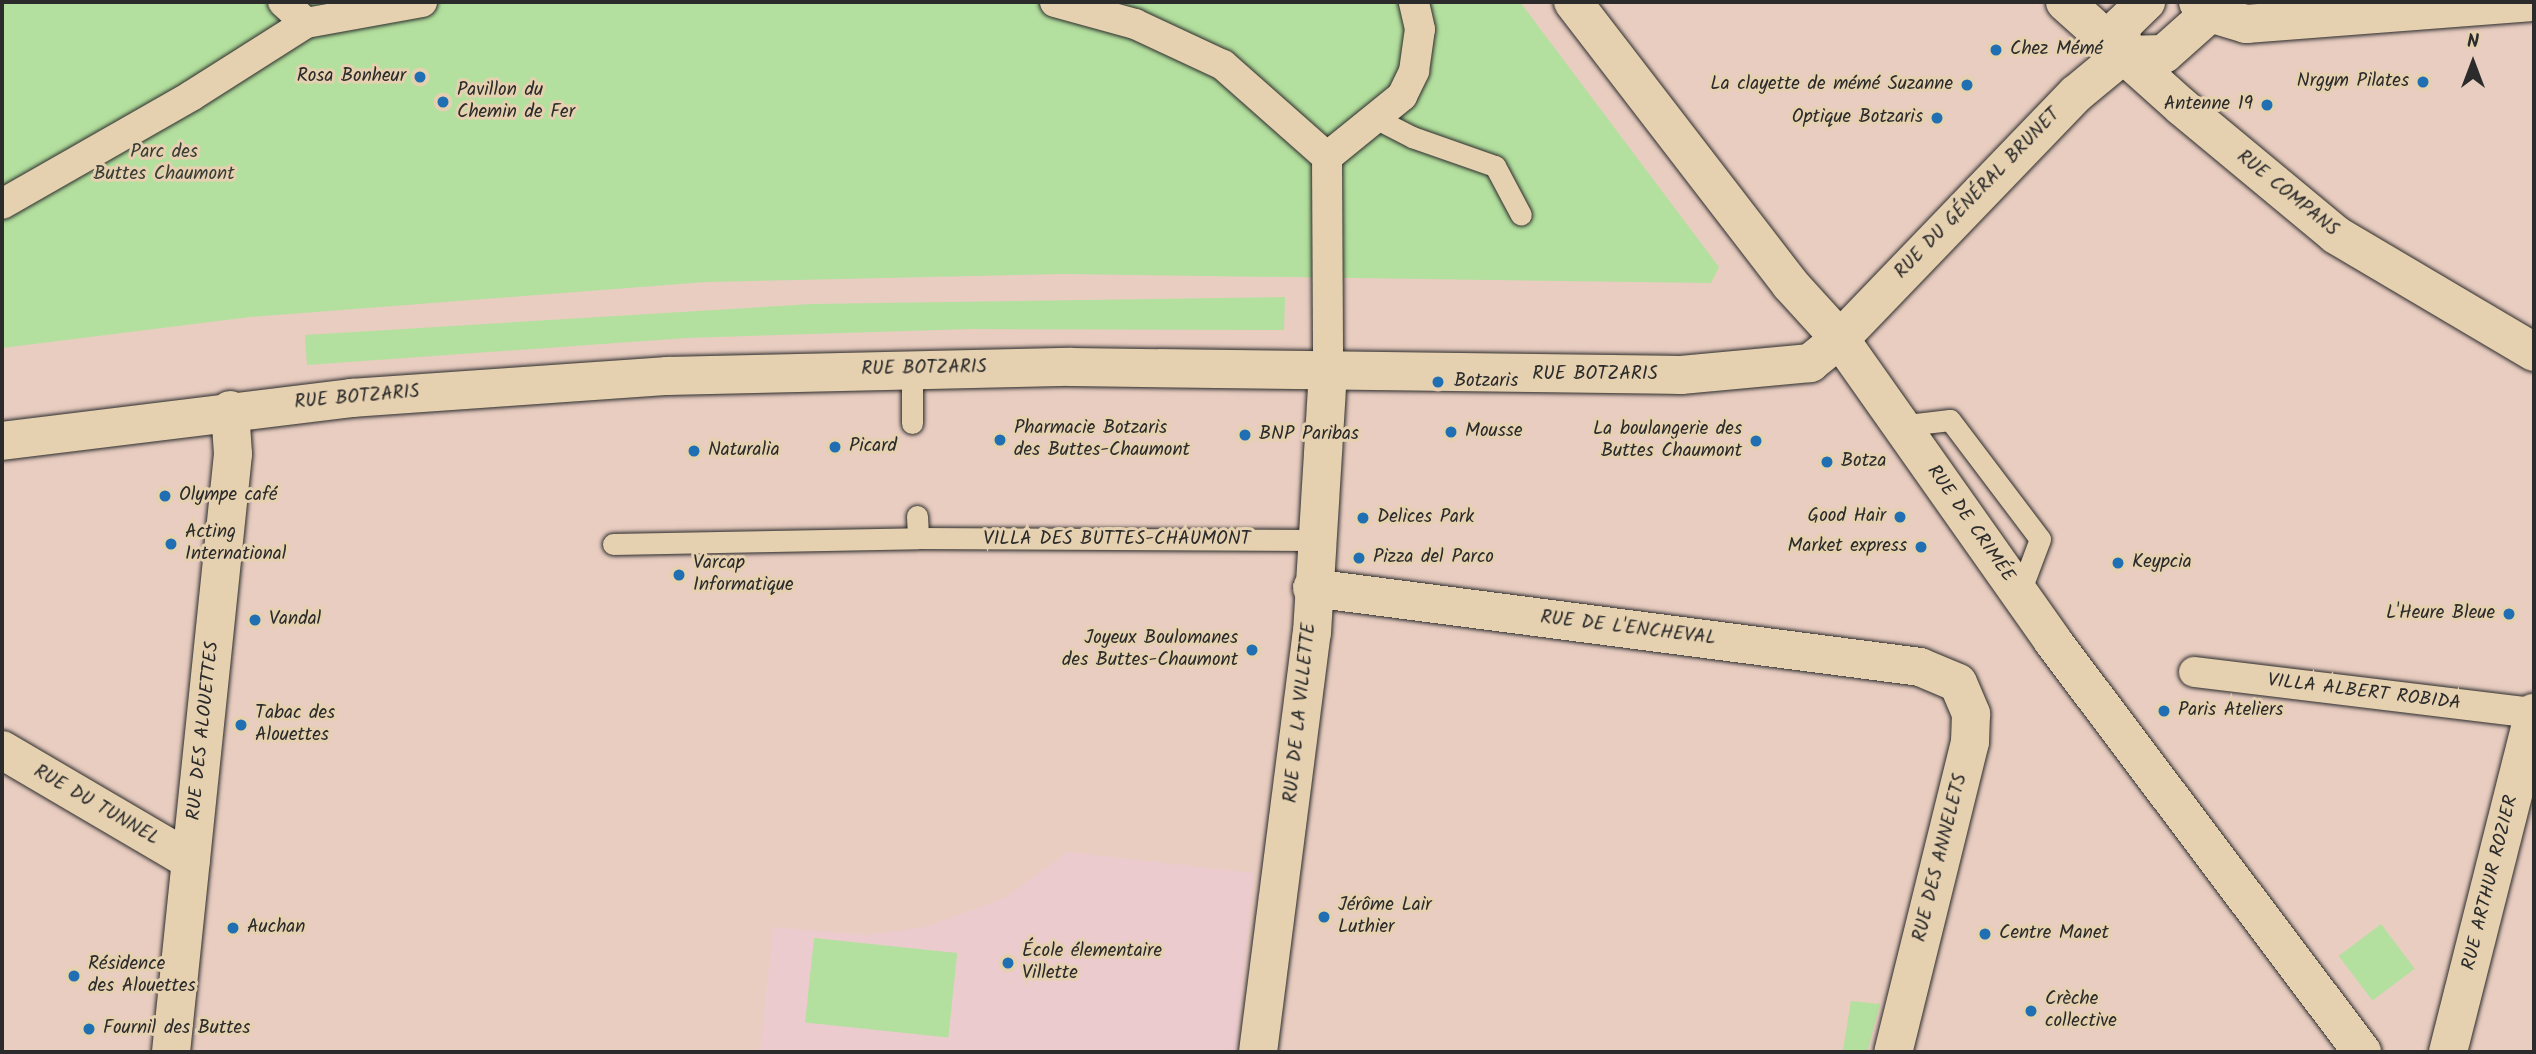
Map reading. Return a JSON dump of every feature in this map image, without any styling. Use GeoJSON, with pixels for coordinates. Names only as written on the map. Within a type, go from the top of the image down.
{"type":"FeatureCollection","features":[{"type":"Feature","properties":{"kind":"street"},"geometry":{"type":"LineString","coordinates":[[283,2],[306,23]]}},
{"type":"Feature","properties":{"kind":"street"},"geometry":{"type":"LineString","coordinates":[[2,204],[191,96],[306,23],[422,2]]}},
{"type":"Feature","properties":{"kind":"street"},"geometry":{"type":"LineString","coordinates":[[1055,2],[1135,24],[1223,65],[1327,157],[1328,371]]}},
{"type":"Feature","properties":{"kind":"street"},"geometry":{"type":"LineString","coordinates":[[1327,157],[1402,96],[1414,71],[1419,29],[1413,2]]}},
{"type":"Feature","properties":{"kind":"street","name":"RUE DE CRIMÉE"},"geometry":{"type":"LineString","coordinates":[[1573,2],[1790,284],[1840,339],[1899,426],[1953,495],[2020,595],[2362,1052]]}},
{"type":"Feature","properties":{"kind":"street","name":"RUE COMPANS"},"geometry":{"type":"LineString","coordinates":[[2065,2],[2123,55],[2336,235],[2534,352]]}},
{"type":"Feature","properties":{"kind":"street"},"geometry":{"type":"LineString","coordinates":[[2147,2],[2121,26],[2123,55],[2164,54],[2204,7],[2246,24],[2270,24],[2529,2]]}},
{"type":"Feature","properties":{"kind":"street","name":"RUE DU GÉNÉRAL BRUNET"},"geometry":{"type":"LineString","coordinates":[[1840,339],[2066,104],[2123,55]]}},
{"type":"Feature","properties":{"kind":"street","name":"RUE BOTZARIS"},"geometry":{"type":"LineString","coordinates":[[2,441],[230,410],[428,391],[667,376],[912,369],[1681,375],[1810,363],[1840,339]]}},
{"type":"Feature","properties":{"kind":"street","name":"RUE DE LA VILLETTE"},"geometry":{"type":"LineString","coordinates":[[1258,1052],[1312,633],[1312,588],[1328,371]]}},
{"type":"Feature","properties":{"kind":"street","name":"RUE DES ALOUETTES"},"geometry":{"type":"LineString","coordinates":[[172,1052],[185,957],[191,861],[233,454],[230,410]]}},
{"type":"Feature","properties":{"kind":"street","name":"RUE DE L'ENCHEVAL"},"geometry":{"type":"LineString","coordinates":[[1312,588],[1943,673]]}},
{"type":"Feature","properties":{"kind":"street","name":"VILLA ALBERT ROBIDA"},"geometry":{"type":"LineString","coordinates":[[2194,672],[2533,723]]}},
{"type":"Feature","properties":{"kind":"street","name":"RUE DES ANNELETS"},"geometry":{"type":"LineString","coordinates":[[1893,1052],[1970,742],[1966,695],[1943,673]]}},
{"type":"Feature","properties":{"kind":"street","name":"RUE ARTHUR ROZIER"},"geometry":{"type":"LineString","coordinates":[[2452,1037],[2533,723]]}},
{"type":"Feature","properties":{"kind":"street","name":"RUE DU TUNNEL"},"geometry":{"type":"LineString","coordinates":[[2,750],[191,861]]}},
{"type":"Feature","properties":{"kind":"lane"},"geometry":{"type":"LineString","coordinates":[[1375,118],[1412,137],[1495,166],[1521,215]]}},
{"type":"Feature","properties":{"kind":"lane"},"geometry":{"type":"LineString","coordinates":[[912,369],[912,423]]}},
{"type":"Feature","properties":{"kind":"lane"},"geometry":{"type":"LineString","coordinates":[[917,516],[918,538]]}},
{"type":"Feature","properties":{"kind":"lane","name":"VILLA DES BUTTES-CHAUMONT"},"geometry":{"type":"LineString","coordinates":[[613,544],[918,538],[1315,540]]}},
{"type":"Feature","properties":{"kind":"shaded area","name":"École élementaire Villette"},"geometry":{"type":"Polygon","coordinates":[[[1068,852],[1254,873],[1236,1052],[760,1052],[773,927],[867,935],[925,927],[1004,898],[1068,852]]]}},
{"type":"Feature","properties":{"kind":"green space","name":"Parc des Buttes Chaumont"},"geometry":{"type":"Polygon","coordinates":[[[2,2],[1520,2],[1719,267],[1711,283],[1065,274],[706,282],[250,317],[2,348],[2,2]]]}},
{"type":"Feature","properties":{"kind":"green space"},"geometry":{"type":"Polygon","coordinates":[[[1285,297],[1284,330],[972,329],[686,338],[307,365],[305,335],[812,304],[1285,297]]]}},
{"type":"Feature","properties":{"kind":"green space"},"geometry":{"type":"Polygon","coordinates":[[[2381,924],[2415,969],[2372,1001],[2339,956],[2381,924]]]}},
{"type":"Feature","properties":{"kind":"green space"},"geometry":{"type":"Polygon","coordinates":[[[814,938],[957,953],[948,1038],[805,1023],[814,938]]]}},
{"type":"Feature","properties":{"kind":"green space"},"geometry":{"type":"Polygon","coordinates":[[[1851,1001],[1880,1004],[1867,1052],[1843,1050],[1851,1001]]]}},
{"type":"Feature","properties":{"kind":"place","name":"Chez Mémé"},"geometry":{"type":"Point","coordinates":[1996,50]}},
{"type":"Feature","properties":{"kind":"place","name":"Rosa Bonheur"},"geometry":{"type":"Point","coordinates":[420,77]}},
{"type":"Feature","properties":{"kind":"place","name":"Nrgym Pilates"},"geometry":{"type":"Point","coordinates":[2423,82]}},
{"type":"Feature","properties":{"kind":"place","name":"La clayette de mémé Suzanne"},"geometry":{"type":"Point","coordinates":[1967,85]}},
{"type":"Feature","properties":{"kind":"place","name":"Pavillon du Chemin de Fer"},"geometry":{"type":"Point","coordinates":[443,102]}},
{"type":"Feature","properties":{"kind":"place","name":"Antenne 19"},"geometry":{"type":"Point","coordinates":[2267,105]}},
{"type":"Feature","properties":{"kind":"place","name":"Optique Botzaris"},"geometry":{"type":"Point","coordinates":[1937,118]}},
{"type":"Feature","properties":{"kind":"place","name":"Botzaris"},"geometry":{"type":"Point","coordinates":[1438,382]}},
{"type":"Feature","properties":{"kind":"place","name":"Mousse"},"geometry":{"type":"Point","coordinates":[1451,432]}},
{"type":"Feature","properties":{"kind":"place","name":"BNP Paribas"},"geometry":{"type":"Point","coordinates":[1245,435]}},
{"type":"Feature","properties":{"kind":"place","name":"Pharmacie Botzaris des Buttes-Chaumont"},"geometry":{"type":"Point","coordinates":[1000,440]}},
{"type":"Feature","properties":{"kind":"place","name":"La boulangerie des Buttes Chaumont"},"geometry":{"type":"Point","coordinates":[1756,441]}},
{"type":"Feature","properties":{"kind":"place","name":"Picard"},"geometry":{"type":"Point","coordinates":[835,447]}},
{"type":"Feature","properties":{"kind":"place","name":"Naturalia"},"geometry":{"type":"Point","coordinates":[694,451]}},
{"type":"Feature","properties":{"kind":"place","name":"Botza"},"geometry":{"type":"Point","coordinates":[1827,462]}},
{"type":"Feature","properties":{"kind":"place","name":"Olympe café"},"geometry":{"type":"Point","coordinates":[165,496]}},
{"type":"Feature","properties":{"kind":"place","name":"Good Hair"},"geometry":{"type":"Point","coordinates":[1900,517]}},
{"type":"Feature","properties":{"kind":"place","name":"Delices Park"},"geometry":{"type":"Point","coordinates":[1363,518]}},
{"type":"Feature","properties":{"kind":"place","name":"Acting International"},"geometry":{"type":"Point","coordinates":[171,544]}},
{"type":"Feature","properties":{"kind":"place","name":"Market express"},"geometry":{"type":"Point","coordinates":[1921,547]}},
{"type":"Feature","properties":{"kind":"place","name":"Pizza del Parco"},"geometry":{"type":"Point","coordinates":[1359,558]}},
{"type":"Feature","properties":{"kind":"place","name":"Keypcia"},"geometry":{"type":"Point","coordinates":[2118,563]}},
{"type":"Feature","properties":{"kind":"place","name":"Varcap Informatique"},"geometry":{"type":"Point","coordinates":[679,575]}},
{"type":"Feature","properties":{"kind":"place","name":"L'Heure Bleue"},"geometry":{"type":"Point","coordinates":[2509,614]}},
{"type":"Feature","properties":{"kind":"place","name":"Vandal"},"geometry":{"type":"Point","coordinates":[255,620]}},
{"type":"Feature","properties":{"kind":"place","name":"Joyeux Boulomanes des Buttes-Chaumont"},"geometry":{"type":"Point","coordinates":[1252,650]}},
{"type":"Feature","properties":{"kind":"place","name":"Paris Ateliers"},"geometry":{"type":"Point","coordinates":[2164,711]}},
{"type":"Feature","properties":{"kind":"place","name":"Tabac des Alouettes"},"geometry":{"type":"Point","coordinates":[241,725]}},
{"type":"Feature","properties":{"kind":"place","name":"Jérôme Lair Luthier"},"geometry":{"type":"Point","coordinates":[1324,917]}},
{"type":"Feature","properties":{"kind":"place","name":"Auchan"},"geometry":{"type":"Point","coordinates":[233,928]}},
{"type":"Feature","properties":{"kind":"place","name":"Centre Manet"},"geometry":{"type":"Point","coordinates":[1985,934]}},
{"type":"Feature","properties":{"kind":"place","name":"École élementaire Villette"},"geometry":{"type":"Point","coordinates":[1008,963]}},
{"type":"Feature","properties":{"kind":"place","name":"Résidence des Alouettes"},"geometry":{"type":"Point","coordinates":[74,976]}},
{"type":"Feature","properties":{"kind":"place","name":"Crèche collective"},"geometry":{"type":"Point","coordinates":[2031,1011]}},
{"type":"Feature","properties":{"kind":"place","name":"Fournil des Buttes"},"geometry":{"type":"Point","coordinates":[89,1029]}}]}
